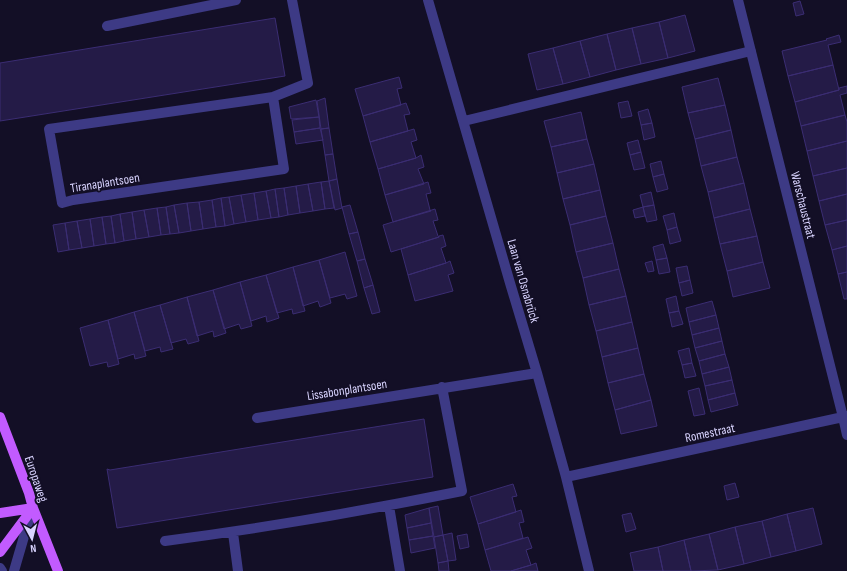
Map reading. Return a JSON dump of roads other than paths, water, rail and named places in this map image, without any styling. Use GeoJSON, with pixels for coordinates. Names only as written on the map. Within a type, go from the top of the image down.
{"type":"FeatureCollection","features":[{"type":"Feature","properties":{"kind":"main road","name":"Europaweg"},"geometry":{"type":"LineString","coordinates":[[0,417],[58,571]]}},
{"type":"Feature","properties":{"kind":"main road"},"geometry":{"type":"LineString","coordinates":[[0,513],[33,508]]}},
{"type":"Feature","properties":{"kind":"main road"},"geometry":{"type":"LineString","coordinates":[[0,552],[33,508]]}},
{"type":"Feature","properties":{"kind":"street"},"geometry":{"type":"LineString","coordinates":[[107,26],[236,0]]}},
{"type":"Feature","properties":{"kind":"street","name":"Tiranaplantsoen"},"geometry":{"type":"LineString","coordinates":[[273,97],[284,169],[73,200],[62,203],[49,130],[273,97],[308,83],[292,0]]}},
{"type":"Feature","properties":{"kind":"street","name":"Laan van Osnabrück"},"geometry":{"type":"LineString","coordinates":[[428,0],[537,372],[566,477],[589,571]]}},
{"type":"Feature","properties":{"kind":"street","name":"Warschaustraat"},"geometry":{"type":"LineString","coordinates":[[738,0],[845,417]]}},
{"type":"Feature","properties":{"kind":"street"},"geometry":{"type":"LineString","coordinates":[[464,121],[751,51]]}},
{"type":"Feature","properties":{"kind":"street","name":"Lissabonplantsoen"},"geometry":{"type":"LineString","coordinates":[[257,418],[537,372]]}},
{"type":"Feature","properties":{"kind":"street"},"geometry":{"type":"LineString","coordinates":[[165,542],[389,506],[462,491],[442,387]]}},
{"type":"Feature","properties":{"kind":"street"},"geometry":{"type":"LineString","coordinates":[[845,417],[847,434]]}},
{"type":"Feature","properties":{"kind":"street","name":"Romestraat"},"geometry":{"type":"LineString","coordinates":[[566,477],[845,417]]}},
{"type":"Feature","properties":{"kind":"street"},"geometry":{"type":"LineString","coordinates":[[389,506],[400,571]]}},
{"type":"Feature","properties":{"kind":"street"},"geometry":{"type":"LineString","coordinates":[[14,571],[33,508]]}},
{"type":"Feature","properties":{"kind":"street"},"geometry":{"type":"LineString","coordinates":[[233,532],[238,571]]}}]}
